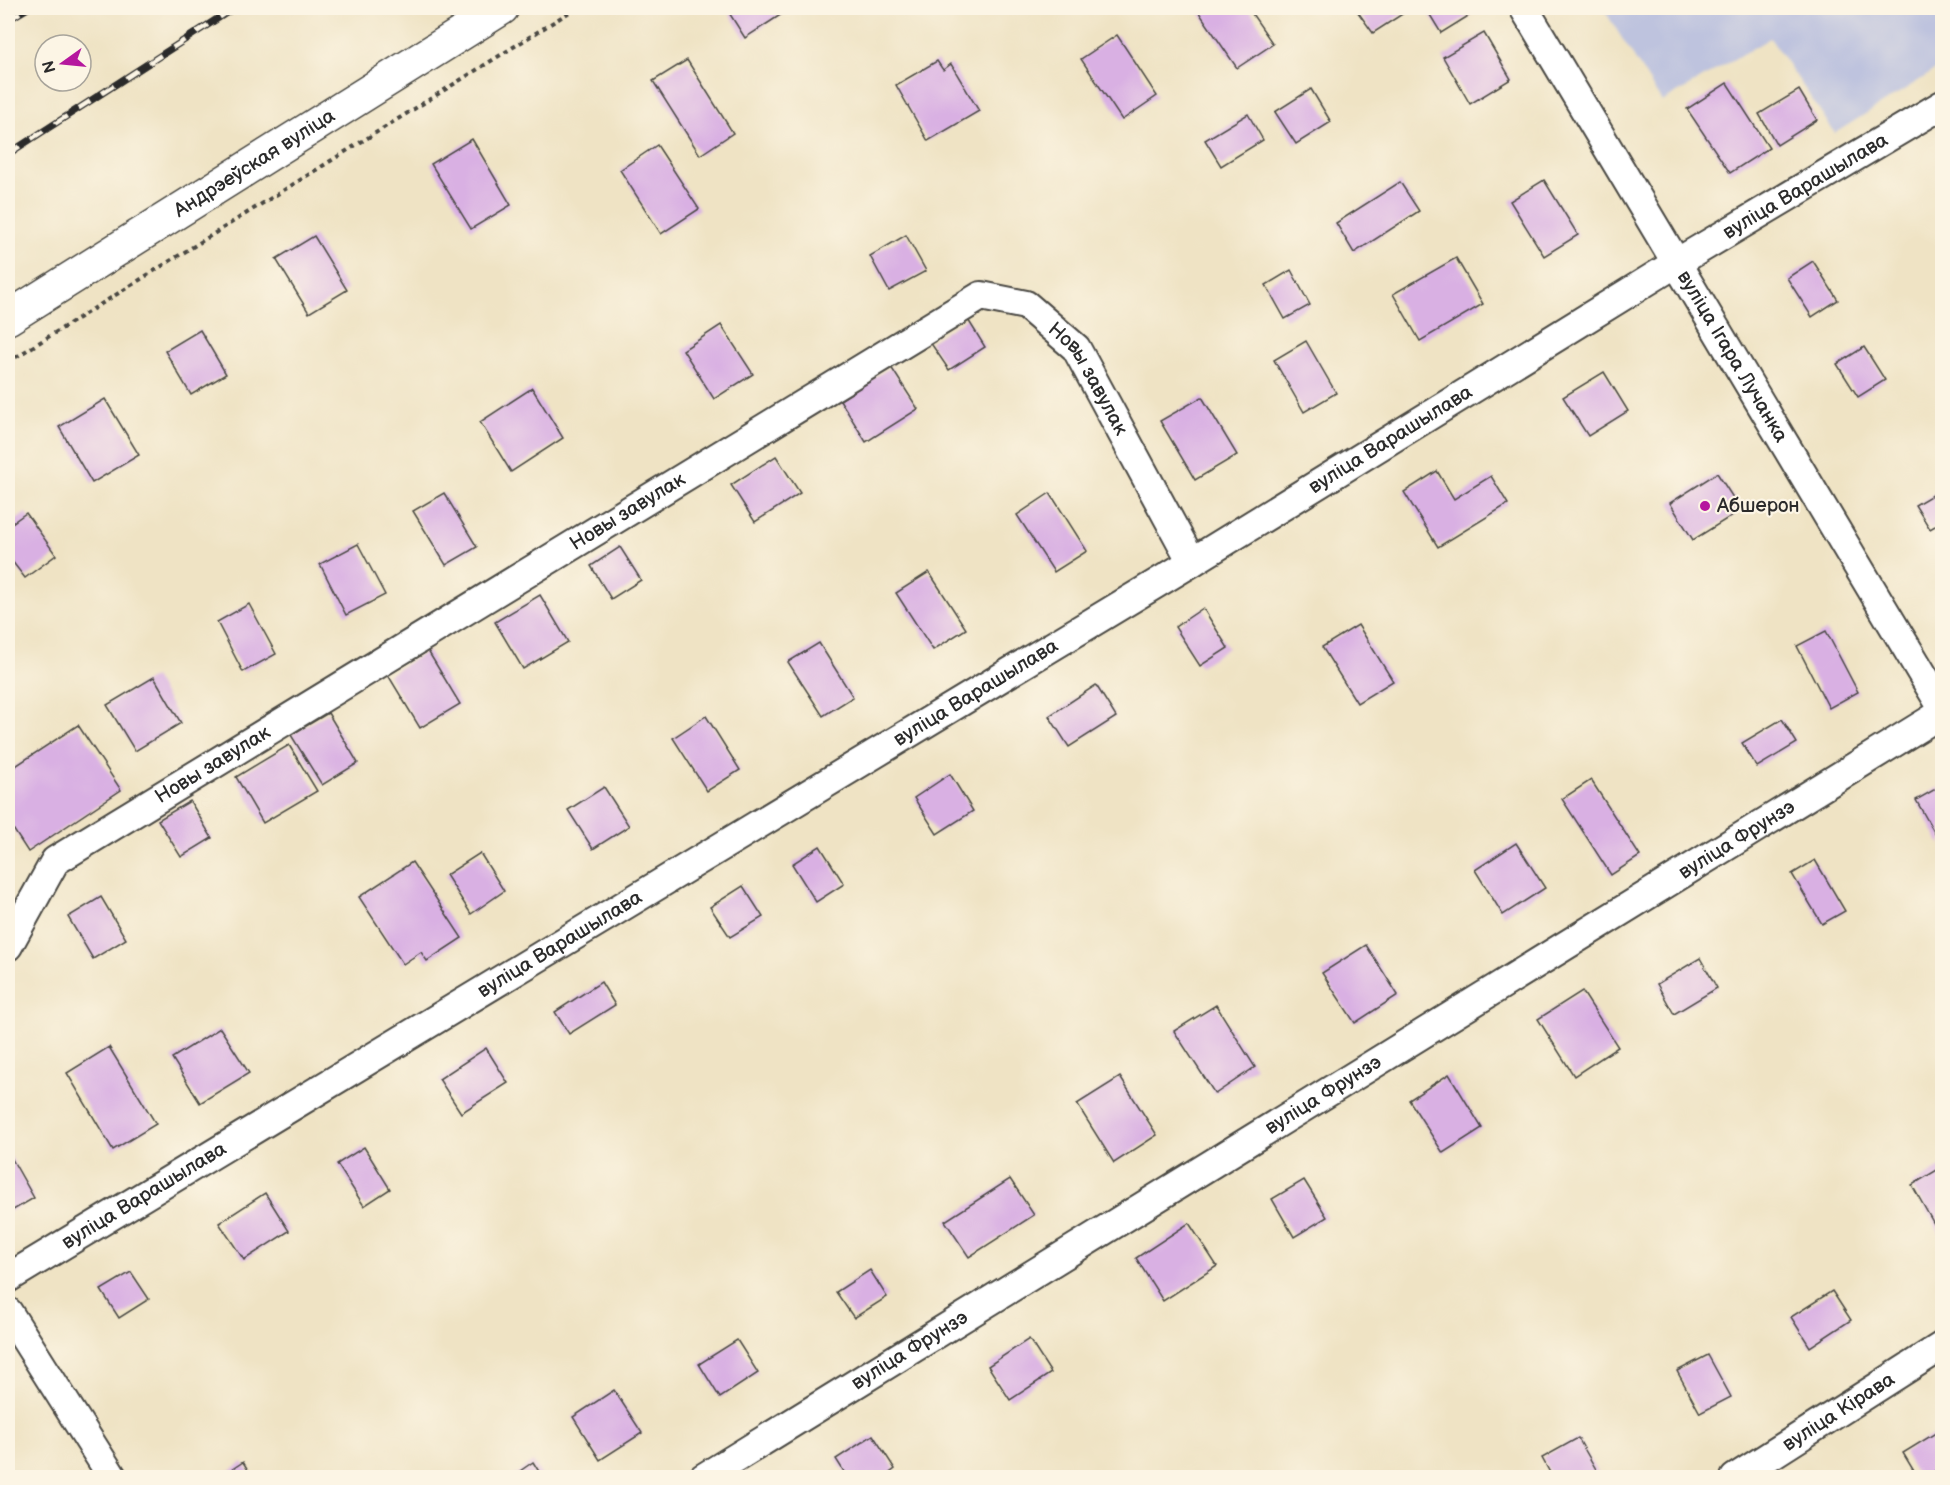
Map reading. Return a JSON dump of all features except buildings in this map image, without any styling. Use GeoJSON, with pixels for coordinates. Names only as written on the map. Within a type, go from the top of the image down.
{"type":"FeatureCollection","features":[{"type":"Feature","properties":{"kind":"main road","name":"Андрэеўская вуліца"},"geometry":{"type":"LineString","coordinates":[[8,318],[502,8]]}},
{"type":"Feature","properties":{"kind":"street","name":"вуліца Ігара Лучанка"},"geometry":{"type":"LineString","coordinates":[[1524,8],[1678,262],[1942,707]]}},
{"type":"Feature","properties":{"kind":"street","name":"вуліца Варашылава"},"geometry":{"type":"LineString","coordinates":[[8,1278],[1192,562],[1678,262],[1942,105]]}},
{"type":"Feature","properties":{"kind":"street","name":"Новы завулак"},"geometry":{"type":"LineString","coordinates":[[8,946],[55,861],[981,297],[1026,305],[1076,348],[1192,562]]}},
{"type":"Feature","properties":{"kind":"street","name":"вуліца Фрунзэ"},"geometry":{"type":"LineString","coordinates":[[703,1478],[1942,713]]}},
{"type":"Feature","properties":{"kind":"street"},"geometry":{"type":"LineString","coordinates":[[8,1312],[113,1478]]}},
{"type":"Feature","properties":{"kind":"street","name":"вуліца Кірава"},"geometry":{"type":"LineString","coordinates":[[1735,1478],[1942,1346]]}},
{"type":"Feature","properties":{"kind":"path"},"geometry":{"type":"LineString","coordinates":[[8,362],[576,8]]}},
{"type":"Feature","properties":{"kind":"shaded area"},"geometry":{"type":"Polygon","coordinates":[[[1603,8],[1942,8],[1942,66],[1835,133],[1770,38],[1662,102],[1603,8]]]}},
{"type":"Feature","properties":{"kind":"railway"},"geometry":{"type":"LineString","coordinates":[[8,20],[28,8]]}},
{"type":"Feature","properties":{"kind":"railway"},"geometry":{"type":"LineString","coordinates":[[8,154],[234,8]]}},
{"type":"Feature","properties":{"kind":"place","name":"Абшерон"},"geometry":{"type":"Point","coordinates":[1705,506]}}]}
